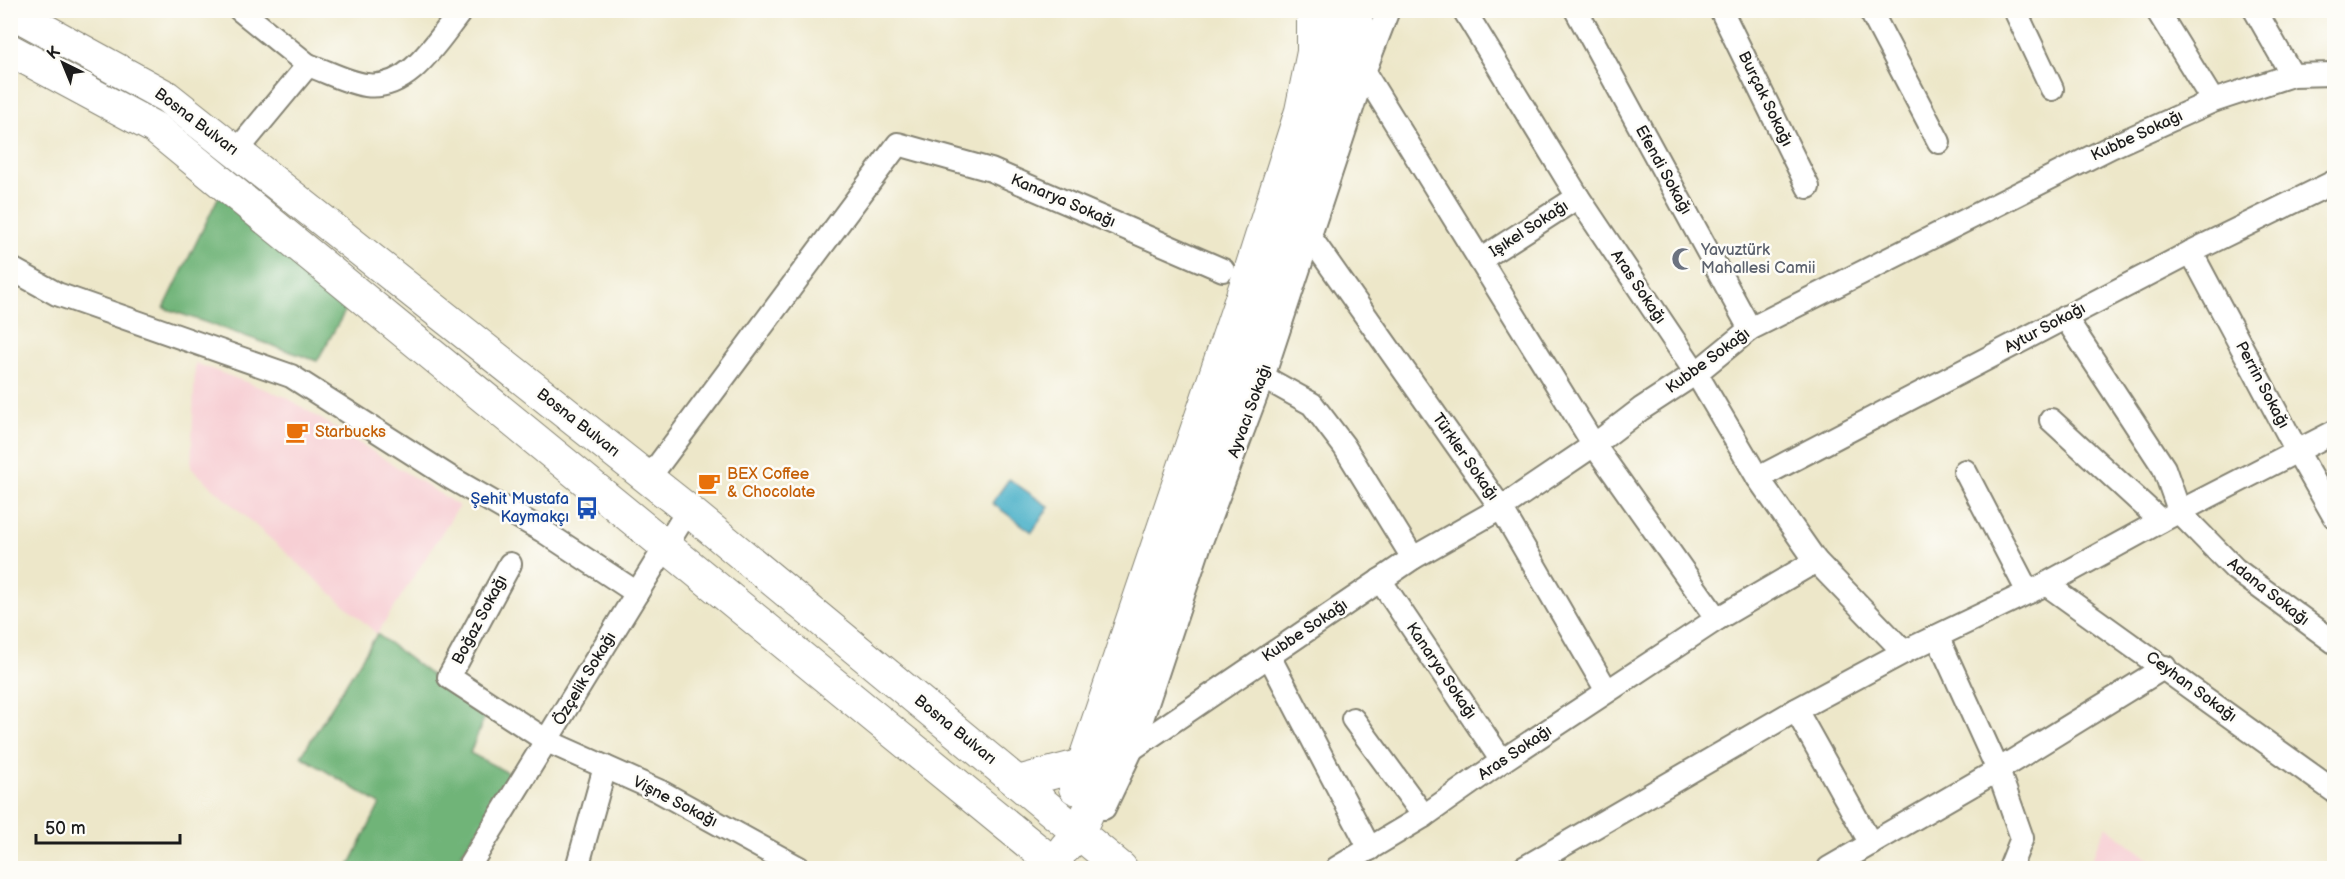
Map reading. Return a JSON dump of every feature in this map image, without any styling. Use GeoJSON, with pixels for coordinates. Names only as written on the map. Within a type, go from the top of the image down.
{"type":"FeatureCollection","features":[{"type":"Feature","properties":{"kind":"main road"},"geometry":{"type":"LineString","coordinates":[[1078,832],[1082,765],[1244,292],[1301,111],[1313,52],[1313,10]]}},
{"type":"Feature","properties":{"kind":"main road"},"geometry":{"type":"LineString","coordinates":[[1055,866],[1098,805],[1331,114],[1344,40],[1344,10]]}},
{"type":"Feature","properties":{"kind":"main road","name":"Bosna Bulvarı"},"geometry":{"type":"LineString","coordinates":[[10,11],[167,97],[688,510],[1121,868]]}},
{"type":"Feature","properties":{"kind":"main road","name":"Bosna Bulvarı"},"geometry":{"type":"LineString","coordinates":[[10,50],[156,128],[1055,866]]}},
{"type":"Feature","properties":{"kind":"main road"},"geometry":{"type":"LineString","coordinates":[[1018,782],[1082,765]]}},
{"type":"Feature","properties":{"kind":"street"},"geometry":{"type":"LineString","coordinates":[[240,10],[308,65],[367,85],[394,83],[413,69],[462,10]]}},
{"type":"Feature","properties":{"kind":"street"},"geometry":{"type":"LineString","coordinates":[[1361,10],[1364,72],[1594,445],[1716,619]]}},
{"type":"Feature","properties":{"kind":"street","name":"Ayvacı Sokağı"},"geometry":{"type":"LineString","coordinates":[[1098,805],[1132,748],[1200,544],[1263,376],[1308,234],[1318,212],[1364,72],[1388,10]]}},
{"type":"Feature","properties":{"kind":"street","name":"Aras Sokağı"},"geometry":{"type":"LineString","coordinates":[[1464,10],[1578,197],[1696,373],[1758,478],[1816,561],[1904,652]]}},
{"type":"Feature","properties":{"kind":"street","name":"Burçak Sokağı"},"geometry":{"type":"LineString","coordinates":[[1721,10],[1808,187]]}},
{"type":"Feature","properties":{"kind":"street"},"geometry":{"type":"LineString","coordinates":[[1870,10],[1939,142]]}},
{"type":"Feature","properties":{"kind":"street"},"geometry":{"type":"LineString","coordinates":[[2015,10],[2052,89]]}},
{"type":"Feature","properties":{"kind":"street"},"geometry":{"type":"LineString","coordinates":[[2157,10],[2213,101]]}},
{"type":"Feature","properties":{"kind":"street"},"geometry":{"type":"LineString","coordinates":[[2255,10],[2292,75]]}},
{"type":"Feature","properties":{"kind":"street","name":"Efendi Sokağı"},"geometry":{"type":"LineString","coordinates":[[1577,11],[1750,329]]}},
{"type":"Feature","properties":{"kind":"street"},"geometry":{"type":"LineString","coordinates":[[236,152],[308,65]]}},
{"type":"Feature","properties":{"kind":"street","name":"Kubbe Sokağı"},"geometry":{"type":"LineString","coordinates":[[1132,748],[1413,558],[1501,508],[1594,445],[1641,409],[1696,373],[1750,329],[2111,147],[2213,101],[2292,75],[2334,74]]}},
{"type":"Feature","properties":{"kind":"street","name":"Kanarya Sokağı"},"geometry":{"type":"LineString","coordinates":[[648,479],[898,144],[991,170],[1223,270]]}},
{"type":"Feature","properties":{"kind":"street","name":"Aytur Sokağı"},"geometry":{"type":"LineString","coordinates":[[1758,478],[2191,252],[2334,182]]}},
{"type":"Feature","properties":{"kind":"street","name":"Işıkel Sokağı"},"geometry":{"type":"LineString","coordinates":[[1479,260],[1578,197]]}},
{"type":"Feature","properties":{"kind":"street","name":"Türkler Sokağı"},"geometry":{"type":"LineString","coordinates":[[1308,234],[1501,508],[1607,691]]}},
{"type":"Feature","properties":{"kind":"street","name":"Perrin Sokağı"},"geometry":{"type":"LineString","coordinates":[[2191,252],[2334,516]]}},
{"type":"Feature","properties":{"kind":"street"},"geometry":{"type":"LineString","coordinates":[[10,268],[57,294],[291,376],[452,478],[543,531],[637,593]]}},
{"type":"Feature","properties":{"kind":"street"},"geometry":{"type":"LineString","coordinates":[[2065,317],[2164,468],[2170,517]]}},
{"type":"Feature","properties":{"kind":"street"},"geometry":{"type":"LineString","coordinates":[[1263,376],[1312,404],[1344,446],[1413,558]]}},
{"type":"Feature","properties":{"kind":"street","name":"Adana Sokağı"},"geometry":{"type":"LineString","coordinates":[[2051,420],[2235,569],[2334,643]]}},
{"type":"Feature","properties":{"kind":"street"},"geometry":{"type":"LineString","coordinates":[[1534,867],[1796,710],[1904,652],[1938,638],[2037,588],[2334,432]]}},
{"type":"Feature","properties":{"kind":"street"},"geometry":{"type":"LineString","coordinates":[[1965,471],[2037,588]]}},
{"type":"Feature","properties":{"kind":"street","name":"Özçelik Sokağı"},"geometry":{"type":"LineString","coordinates":[[449,677],[547,741],[688,510]]}},
{"type":"Feature","properties":{"kind":"street","name":"Aras Sokağı"},"geometry":{"type":"LineString","coordinates":[[1337,868],[1425,816],[1502,761],[1716,619],[1816,561]]}},
{"type":"Feature","properties":{"kind":"street","name":"Boğaz Sokağı"},"geometry":{"type":"LineString","coordinates":[[449,677],[510,564]]}},
{"type":"Feature","properties":{"kind":"street","name":"Kanarya Sokağı"},"geometry":{"type":"LineString","coordinates":[[1380,580],[1502,761]]}},
{"type":"Feature","properties":{"kind":"street","name":"Ceyhan Sokağı"},"geometry":{"type":"LineString","coordinates":[[2037,588],[2165,667],[2334,791]]}},
{"type":"Feature","properties":{"kind":"street"},"geometry":{"type":"LineString","coordinates":[[1938,638],[1998,770],[2022,838],[2010,868]]}},
{"type":"Feature","properties":{"kind":"street"},"geometry":{"type":"LineString","coordinates":[[1269,656],[1370,849]]}},
{"type":"Feature","properties":{"kind":"street"},"geometry":{"type":"LineString","coordinates":[[1829,868],[1998,770],[2165,667]]}},
{"type":"Feature","properties":{"kind":"street"},"geometry":{"type":"LineString","coordinates":[[1796,710],[1871,844]]}},
{"type":"Feature","properties":{"kind":"street"},"geometry":{"type":"LineString","coordinates":[[1353,719],[1425,816]]}},
{"type":"Feature","properties":{"kind":"street"},"geometry":{"type":"LineString","coordinates":[[468,868],[547,741]]}},
{"type":"Feature","properties":{"kind":"street","name":"Vişne Sokağı"},"geometry":{"type":"LineString","coordinates":[[547,741],[659,791],[799,868]]}},
{"type":"Feature","properties":{"kind":"street"},"geometry":{"type":"LineString","coordinates":[[577,868],[605,767]]}},
{"type":"Feature","properties":{"kind":"shaded area"},"geometry":{"type":"Polygon","coordinates":[[[195,363],[286,397],[459,506],[377,634],[191,468],[195,363]]]}},
{"type":"Feature","properties":{"kind":"shaded area"},"geometry":{"type":"Polygon","coordinates":[[[2106,826],[2161,868],[2088,868],[2106,826]]]}},
{"type":"Feature","properties":{"kind":"green space"},"geometry":{"type":"Polygon","coordinates":[[[220,194],[347,308],[317,361],[164,308],[220,194]]]}},
{"type":"Feature","properties":{"kind":"green space"},"geometry":{"type":"Polygon","coordinates":[[[377,634],[485,716],[470,753],[514,776],[452,868],[348,868],[380,804],[301,756],[377,634]]]}},
{"type":"Feature","properties":{"kind":"water"},"geometry":{"type":"Polygon","coordinates":[[[1009,479],[1049,507],[1032,532],[992,503],[1009,479]]]}},
{"type":"Feature","properties":{"kind":"place","name":"Yavuztürk Mahallesi Camii"},"geometry":{"type":"Point","coordinates":[1683,259]}},
{"type":"Feature","properties":{"kind":"place","name":"Starbucks"},"geometry":{"type":"Point","coordinates":[297,432]}},
{"type":"Feature","properties":{"kind":"place","name":"BEX Coffee & Chocolate"},"geometry":{"type":"Point","coordinates":[709,483]}},
{"type":"Feature","properties":{"kind":"place","name":"Şehit Mustafa Kaymakçı"},"geometry":{"type":"Point","coordinates":[587,508]}}]}
